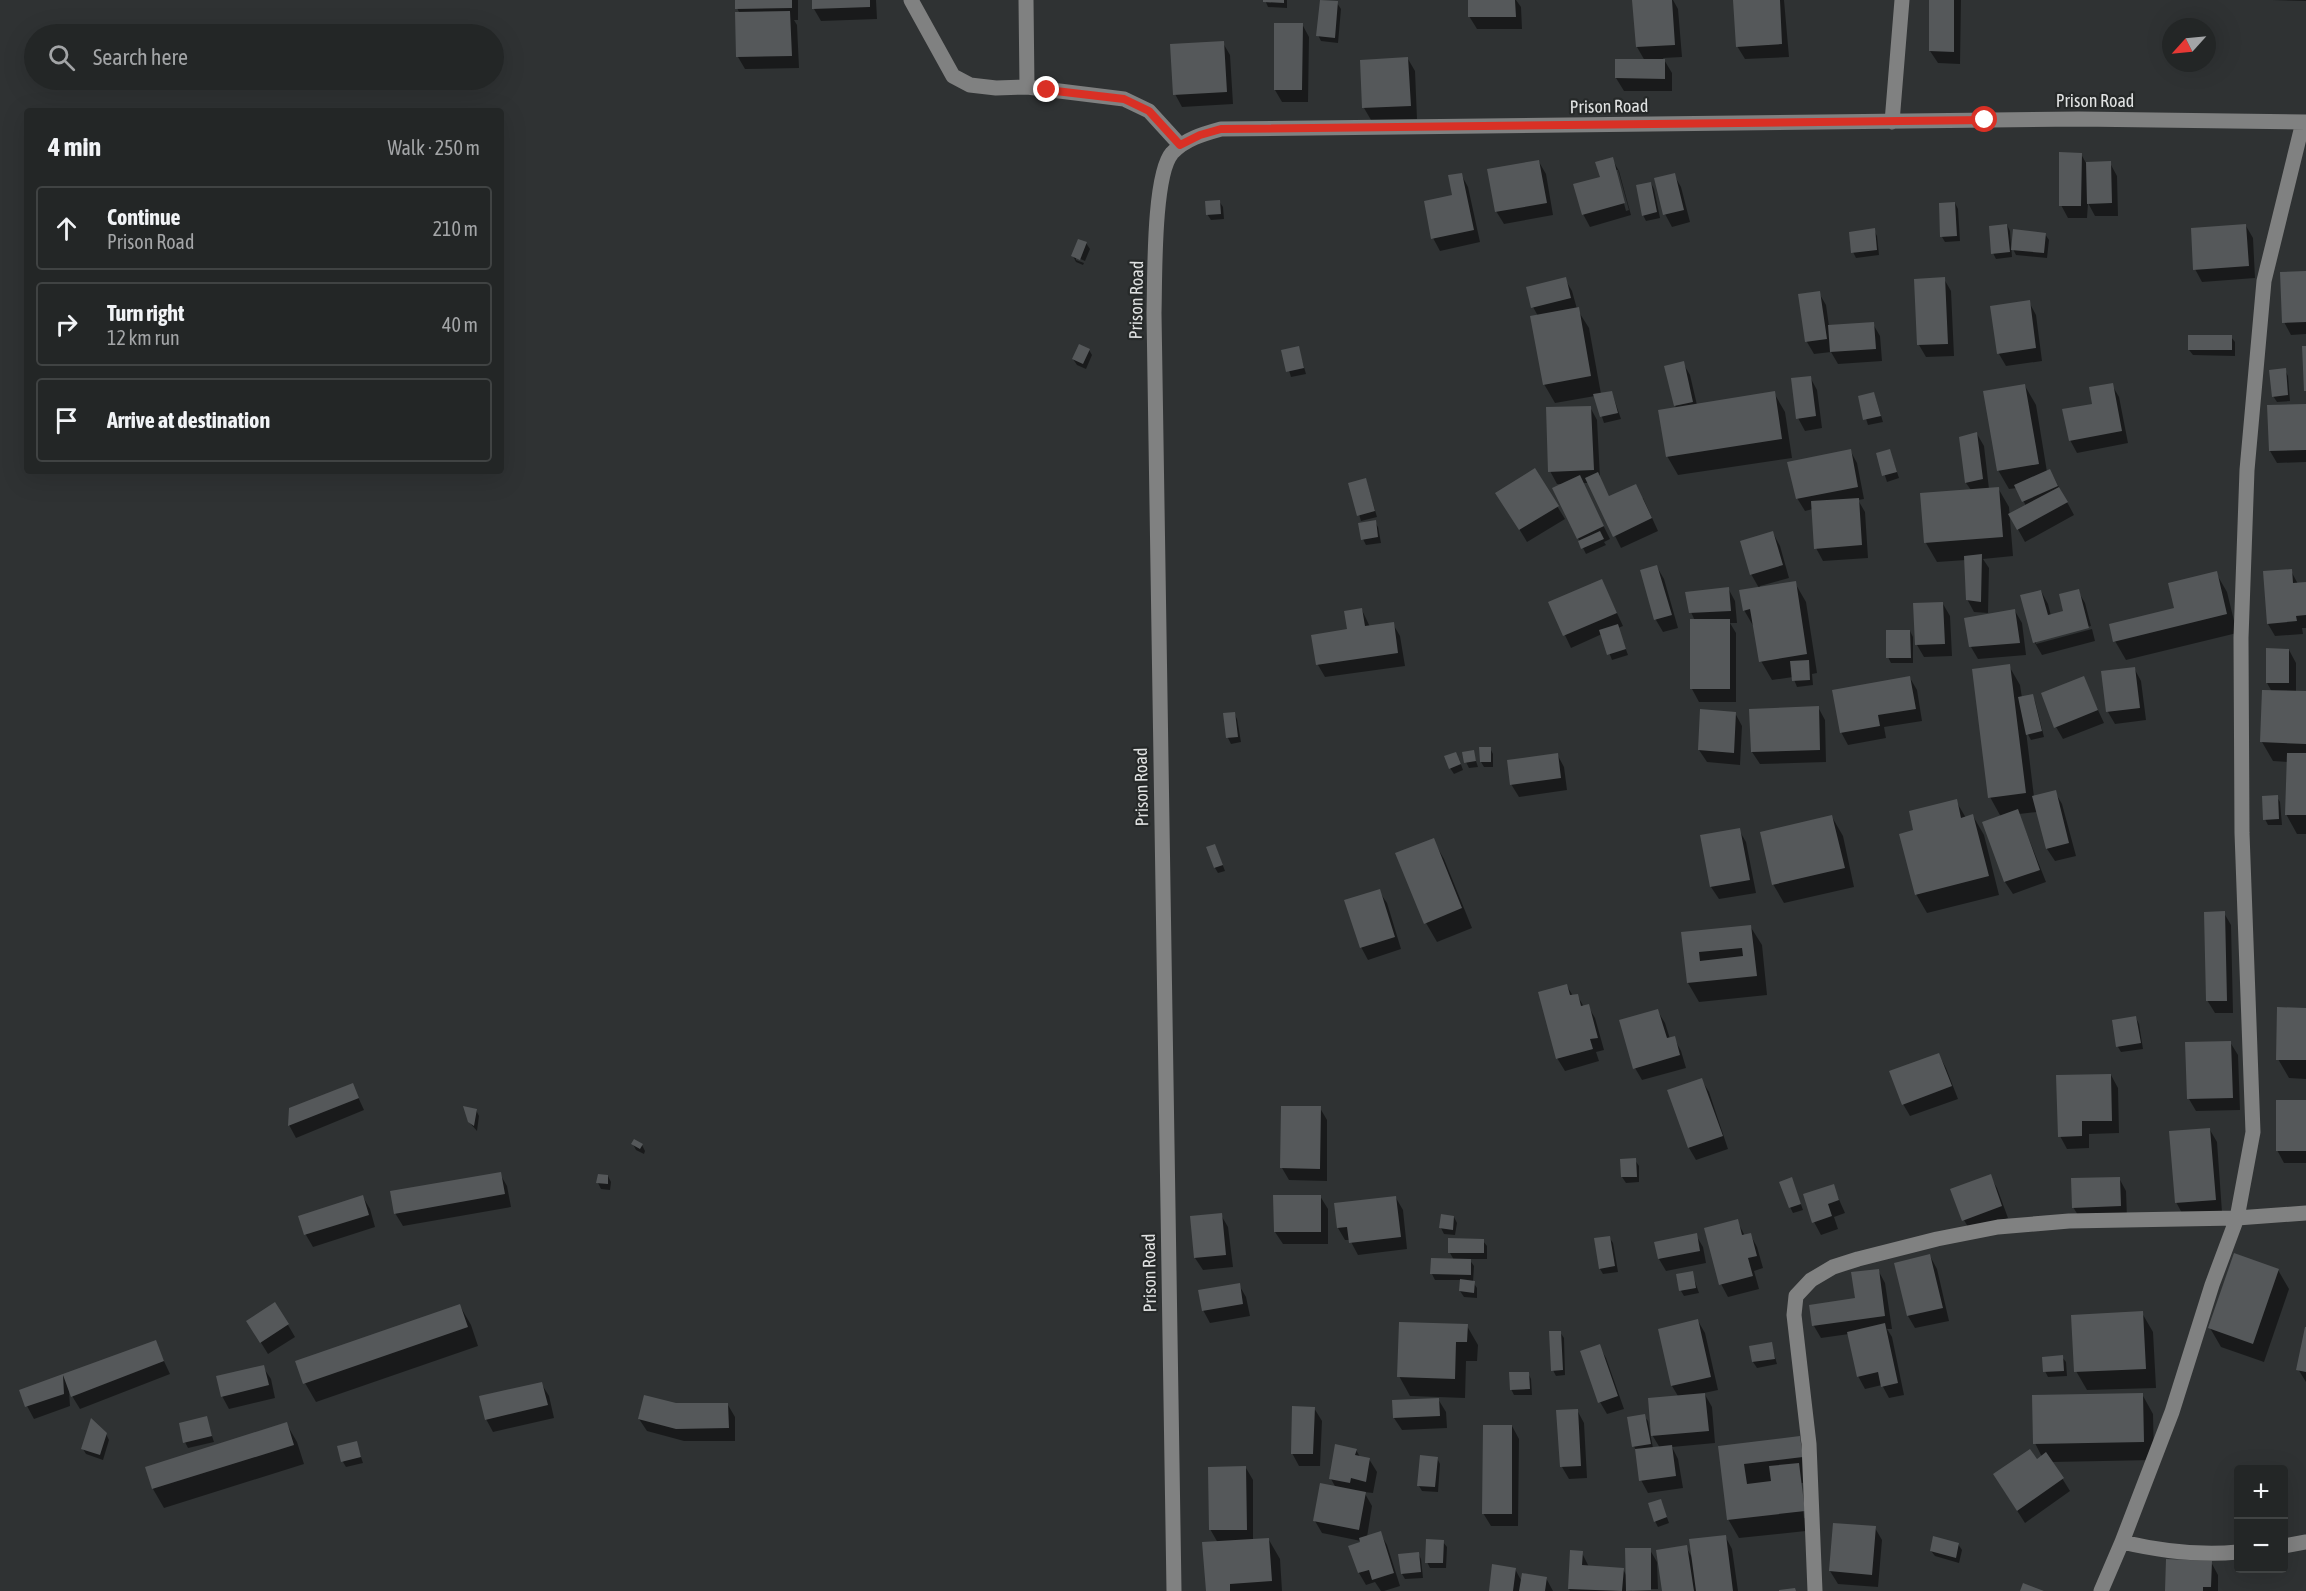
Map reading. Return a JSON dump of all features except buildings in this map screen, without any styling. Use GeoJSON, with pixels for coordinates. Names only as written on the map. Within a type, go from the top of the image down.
{"type":"FeatureCollection","features":[{"type":"Feature","properties":{"kind":"street"},"geometry":{"type":"LineString","coordinates":[[911,0],[953,76],[970,85],[996,88],[1027,87],[1124,99],[1149,111],[1180,145]]}},
{"type":"Feature","properties":{"kind":"street"},"geometry":{"type":"LineString","coordinates":[[1026,0],[1027,87]]}},
{"type":"Feature","properties":{"kind":"street"},"geometry":{"type":"LineString","coordinates":[[1892,122],[1902,0]]}},
{"type":"Feature","properties":{"kind":"street","name":"Prison Road"},"geometry":{"type":"LineString","coordinates":[[1174,1591],[1154,313],[1160,188],[1170,155],[1180,145],[1200,135],[1221,129],[2079,118],[2304,122]]}},
{"type":"Feature","properties":{"kind":"street"},"geometry":{"type":"LineString","coordinates":[[2102,1591],[2172,1412],[2212,1285],[2237,1218],[2253,1131],[2242,833],[2241,638],[2247,470],[2264,281],[2304,122]]}},
{"type":"Feature","properties":{"kind":"street"},"geometry":{"type":"LineString","coordinates":[[1815,1591],[1809,1444],[1794,1315],[1796,1296],[1811,1280],[1833,1267],[1858,1259],[1998,1227],[2069,1221],[2237,1218],[2306,1213]]}},
{"type":"Feature","properties":{"kind":"street"},"geometry":{"type":"LineString","coordinates":[[2122,1542],[2159,1550],[2211,1555],[2234,1552]]}},
{"type":"Feature","properties":{"kind":"street"},"geometry":{"type":"LineString","coordinates":[[2288,1545],[2306,1542]]}},
{"type":"Feature","properties":{"kind":"route"},"geometry":{"type":"LineString","coordinates":[[1047,90],[1124,99],[1149,111],[1180,145],[1200,135],[1221,129],[1985,120]]}}]}
